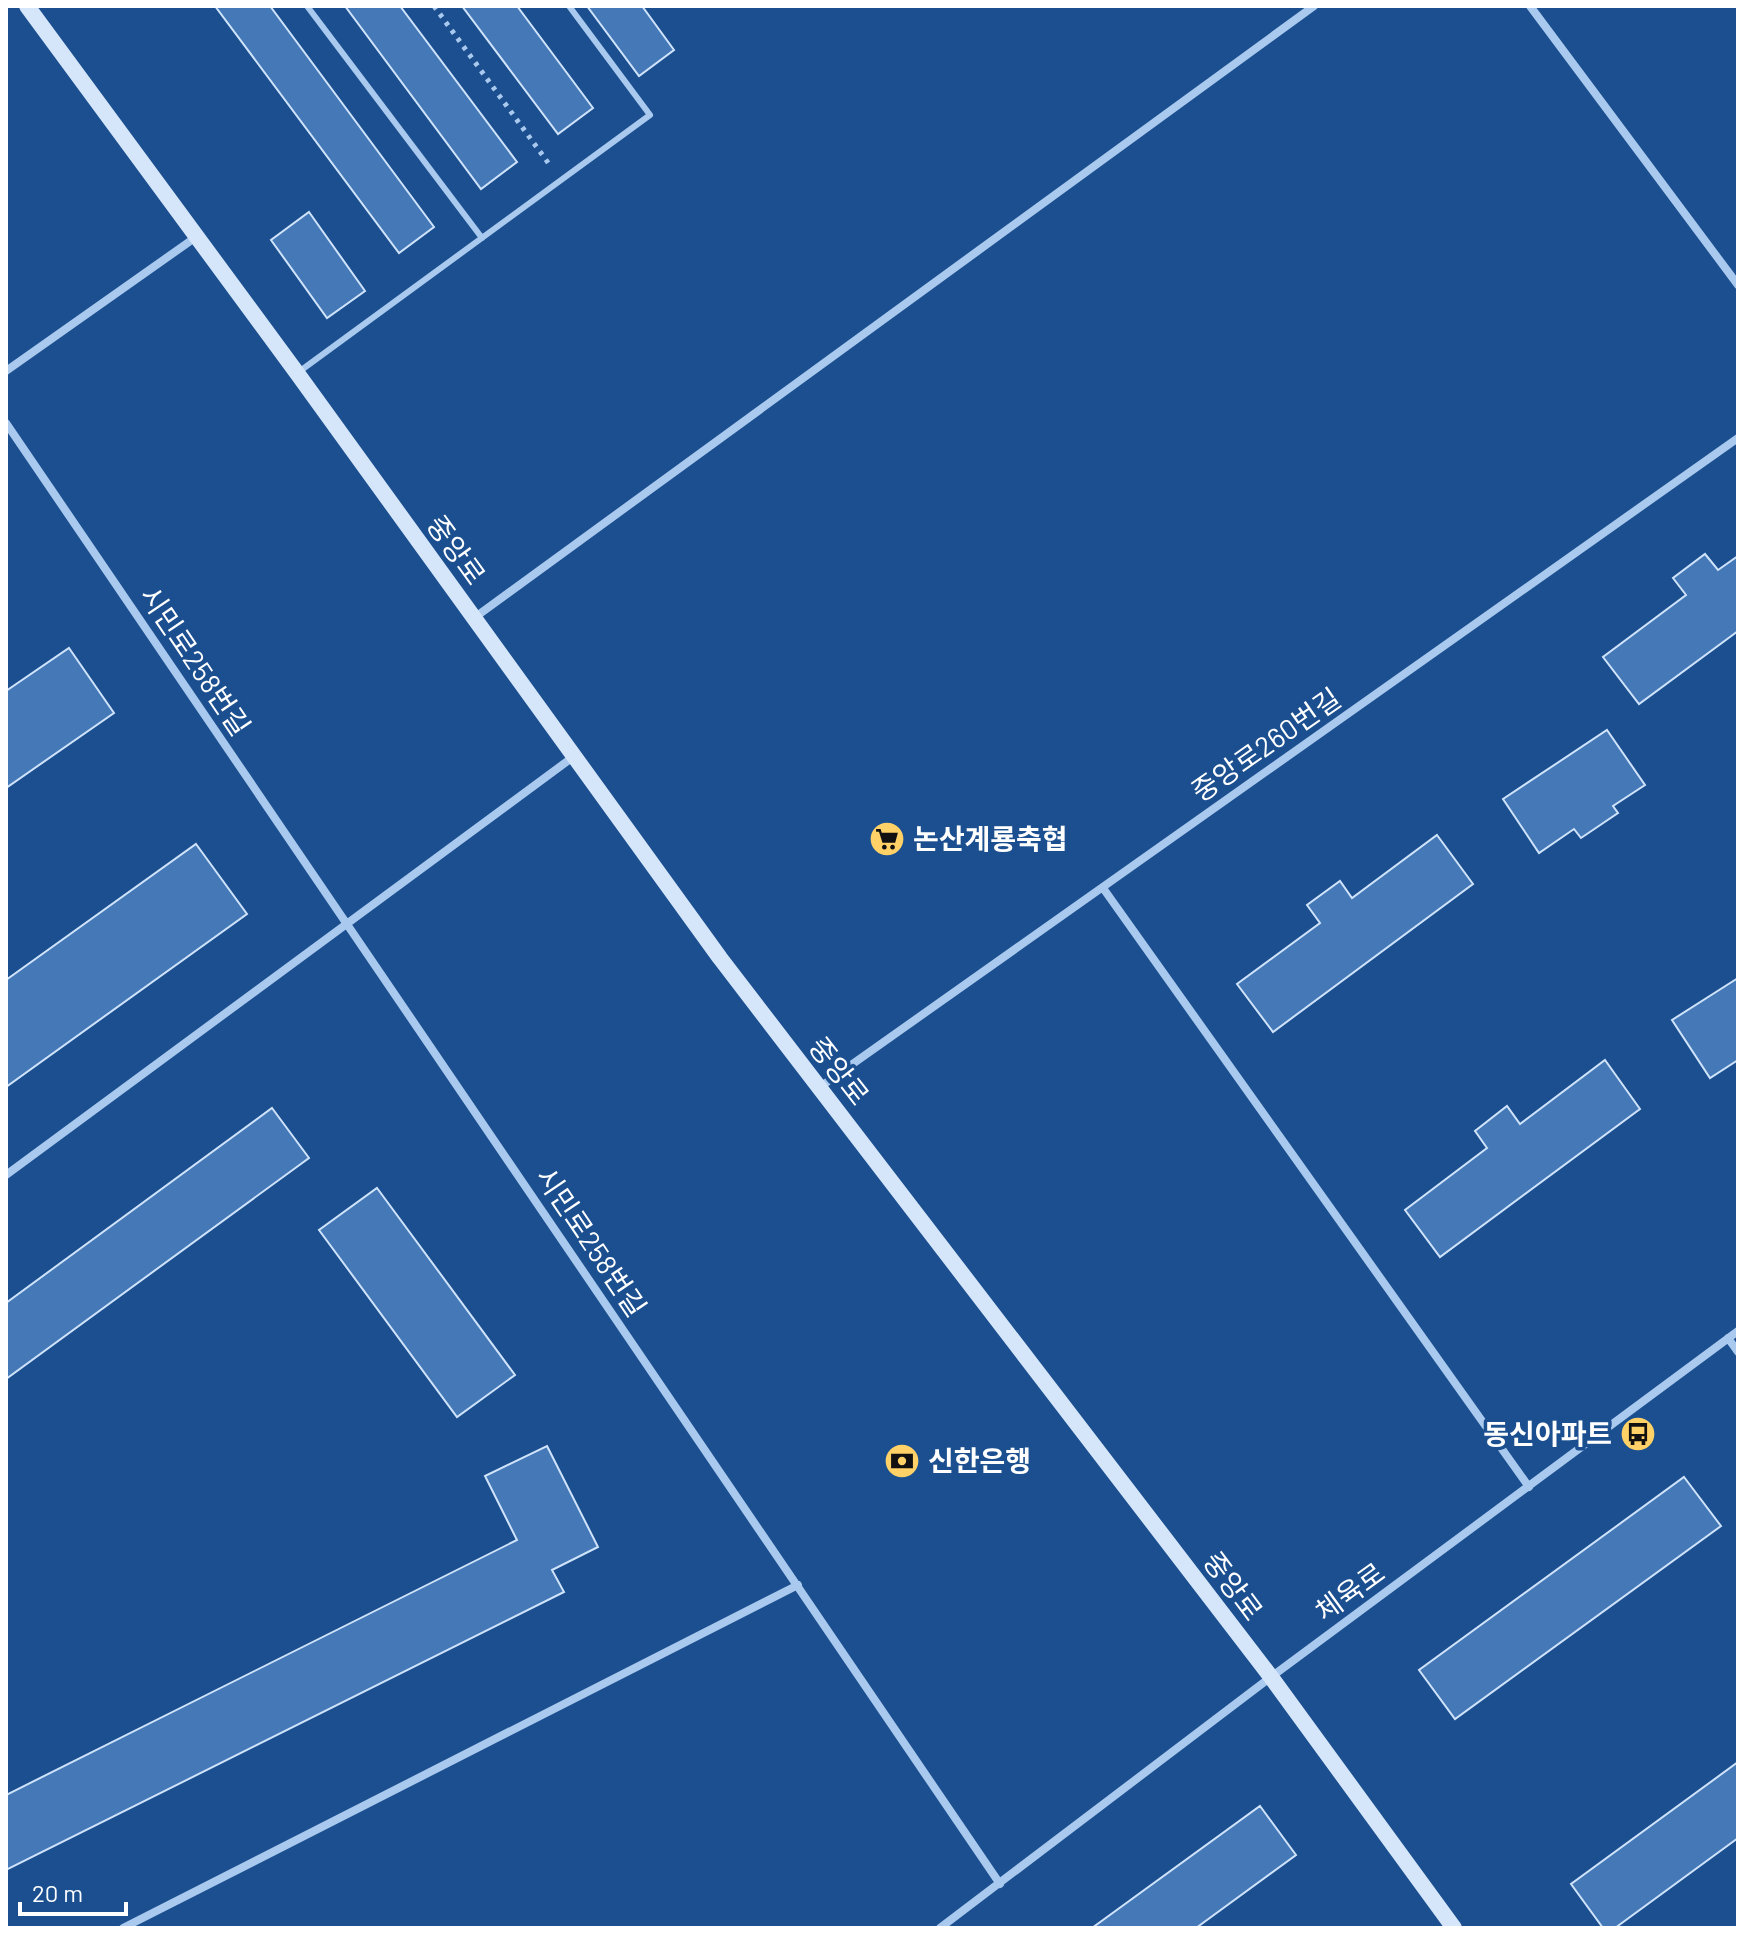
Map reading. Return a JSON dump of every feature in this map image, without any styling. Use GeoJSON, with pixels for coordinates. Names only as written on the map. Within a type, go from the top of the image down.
{"type":"FeatureCollection","features":[{"type":"Feature","properties":{"kind":"street","name":"중앙로"},"geometry":{"type":"LineString","coordinates":[[27,6],[720,958],[1271,1677],[1454,1928]]}},
{"type":"Feature","properties":{"kind":"street"},"geometry":{"type":"LineString","coordinates":[[473,618],[1314,6]]}},
{"type":"Feature","properties":{"kind":"street"},"geometry":{"type":"LineString","coordinates":[[1530,6],[1738,285]]}},
{"type":"Feature","properties":{"kind":"street"},"geometry":{"type":"LineString","coordinates":[[6,371],[196,237]]}},
{"type":"Feature","properties":{"kind":"street","name":"시민로258번길"},"geometry":{"type":"LineString","coordinates":[[6,423],[798,1585]]}},
{"type":"Feature","properties":{"kind":"street","name":"중앙로260번길"},"geometry":{"type":"LineString","coordinates":[[819,1088],[1738,438]]}},
{"type":"Feature","properties":{"kind":"street"},"geometry":{"type":"LineString","coordinates":[[6,1175],[573,757]]}},
{"type":"Feature","properties":{"kind":"street"},"geometry":{"type":"LineString","coordinates":[[1103,888],[1529,1487]]}},
{"type":"Feature","properties":{"kind":"street","name":"체육로"},"geometry":{"type":"LineString","coordinates":[[940,1928],[1271,1677],[1738,1331]]}},
{"type":"Feature","properties":{"kind":"street"},"geometry":{"type":"LineString","coordinates":[[1728,1338],[1738,1352]]}},
{"type":"Feature","properties":{"kind":"street"},"geometry":{"type":"LineString","coordinates":[[123,1928],[798,1585],[1000,1884]]}},
{"type":"Feature","properties":{"kind":"lane"},"geometry":{"type":"LineString","coordinates":[[307,6],[482,238]]}},
{"type":"Feature","properties":{"kind":"lane"},"geometry":{"type":"LineString","coordinates":[[297,373],[650,115],[569,6]]}},
{"type":"Feature","properties":{"kind":"path"},"geometry":{"type":"LineString","coordinates":[[434,6],[561,181]]}},
{"type":"Feature","properties":{"kind":"building"},"geometry":{"type":"Polygon","coordinates":[[[215,6],[270,6],[434,227],[399,253],[215,6]]]}},
{"type":"Feature","properties":{"kind":"building"},"geometry":{"type":"Polygon","coordinates":[[[345,6],[400,6],[517,162],[481,189],[345,6]]]}},
{"type":"Feature","properties":{"kind":"building"},"geometry":{"type":"Polygon","coordinates":[[[462,6],[517,6],[593,108],[558,134],[462,6]]]}},
{"type":"Feature","properties":{"kind":"building"},"geometry":{"type":"Polygon","coordinates":[[[587,6],[642,6],[674,50],[639,76],[587,6]]]}},
{"type":"Feature","properties":{"kind":"building"},"geometry":{"type":"Polygon","coordinates":[[[309,212],[365,291],[327,318],[271,240],[309,212]]]}},
{"type":"Feature","properties":{"kind":"building"},"geometry":{"type":"Polygon","coordinates":[[[1705,554],[1718,570],[1738,556],[1738,631],[1639,704],[1603,657],[1686,595],[1673,578],[1705,554]]]}},
{"type":"Feature","properties":{"kind":"building"},"geometry":{"type":"Polygon","coordinates":[[[69,648],[114,713],[6,788],[6,691],[69,648]]]}},
{"type":"Feature","properties":{"kind":"building"},"geometry":{"type":"Polygon","coordinates":[[[1607,730],[1645,785],[1613,806],[1618,813],[1581,838],[1574,829],[1539,853],[1503,799],[1607,730]]]}},
{"type":"Feature","properties":{"kind":"building"},"geometry":{"type":"Polygon","coordinates":[[[1437,835],[1473,884],[1273,1032],[1237,984],[1320,923],[1307,905],[1340,881],[1352,898],[1437,835]]]}},
{"type":"Feature","properties":{"kind":"building"},"geometry":{"type":"Polygon","coordinates":[[[196,844],[247,914],[6,1087],[6,980],[196,844]]]}},
{"type":"Feature","properties":{"kind":"building"},"geometry":{"type":"Polygon","coordinates":[[[1738,978],[1738,1060],[1710,1078],[1672,1020],[1738,978]]]}},
{"type":"Feature","properties":{"kind":"building"},"geometry":{"type":"Polygon","coordinates":[[[1605,1060],[1640,1109],[1440,1257],[1405,1210],[1487,1148],[1475,1131],[1507,1106],[1520,1124],[1605,1060]]]}},
{"type":"Feature","properties":{"kind":"building"},"geometry":{"type":"Polygon","coordinates":[[[272,1108],[309,1158],[6,1379],[6,1303],[272,1108]]]}},
{"type":"Feature","properties":{"kind":"building"},"geometry":{"type":"Polygon","coordinates":[[[377,1188],[515,1375],[457,1417],[319,1230],[377,1188]]]}},
{"type":"Feature","properties":{"kind":"building"},"geometry":{"type":"Polygon","coordinates":[[[547,1446],[598,1547],[552,1570],[564,1592],[6,1870],[6,1795],[517,1540],[485,1476],[547,1446]]]}},
{"type":"Feature","properties":{"kind":"building"},"geometry":{"type":"Polygon","coordinates":[[[1684,1477],[1721,1526],[1455,1719],[1419,1670],[1684,1477]]]}},
{"type":"Feature","properties":{"kind":"building"},"geometry":{"type":"Polygon","coordinates":[[[1738,1762],[1738,1838],[1615,1928],[1603,1928],[1571,1884],[1738,1762]]]}},
{"type":"Feature","properties":{"kind":"building"},"geometry":{"type":"Polygon","coordinates":[[[1260,1806],[1296,1855],[1196,1928],[1092,1928],[1260,1806]]]}},
{"type":"Feature","properties":{"kind":"place","name":"논산계룡축협"},"geometry":{"type":"Point","coordinates":[887,839]}},
{"type":"Feature","properties":{"kind":"place","name":"동신아파트"},"geometry":{"type":"Point","coordinates":[1638,1434]}},
{"type":"Feature","properties":{"kind":"place","name":"신한은행"},"geometry":{"type":"Point","coordinates":[902,1461]}}]}
